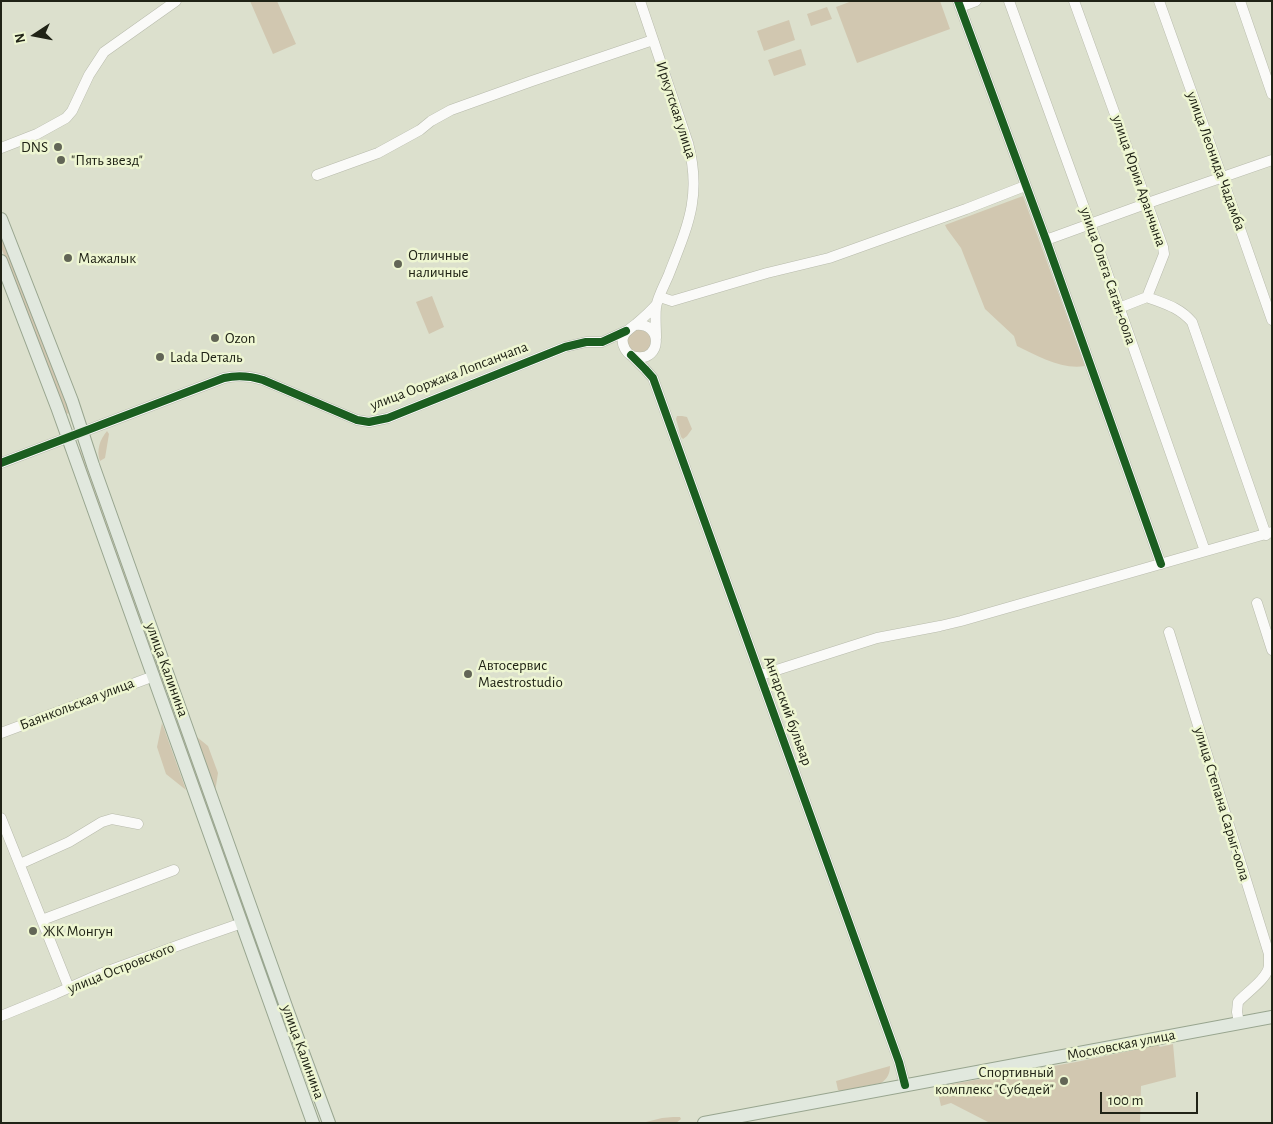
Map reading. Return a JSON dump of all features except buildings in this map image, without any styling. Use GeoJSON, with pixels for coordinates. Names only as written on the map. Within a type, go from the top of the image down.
{"type":"FeatureCollection","features":[{"type":"Feature","properties":{"kind":"main road","name":"улица Калинина"},"geometry":{"type":"LineString","coordinates":[[1,219],[72,401],[176,698],[329,1123]]}},
{"type":"Feature","properties":{"kind":"main road","name":"улица Калинина"},"geometry":{"type":"LineString","coordinates":[[1,261],[68,437],[313,1123]]}},
{"type":"Feature","properties":{"kind":"main road"},"geometry":{"type":"LineString","coordinates":[[163,702],[176,698]]}},
{"type":"Feature","properties":{"kind":"main road"},"geometry":{"type":"LineString","coordinates":[[274,1013],[287,1008]]}},
{"type":"Feature","properties":{"kind":"main road","name":"Московская улица"},"geometry":{"type":"LineString","coordinates":[[704,1123],[1272,1016]]}},
{"type":"Feature","properties":{"kind":"street"},"geometry":{"type":"LineString","coordinates":[[1,148],[37,134],[66,118],[72,111],[89,75],[104,52],[176,1]]}},
{"type":"Feature","properties":{"kind":"street","name":"Иркутская улица"},"geometry":{"type":"LineString","coordinates":[[640,1],[688,143],[694,177],[694,195],[690,216],[658,302],[655,343]]}},
{"type":"Feature","properties":{"kind":"street"},"geometry":{"type":"LineString","coordinates":[[976,1],[959,4],[1046,240],[1161,564]]}},
{"type":"Feature","properties":{"kind":"street","name":"улица Олега Саган-оола"},"geometry":{"type":"LineString","coordinates":[[1009,1],[1090,224],[1205,552]]}},
{"type":"Feature","properties":{"kind":"street","name":"улица Юрия Аранчына"},"geometry":{"type":"LineString","coordinates":[[1074,1],[1163,247],[1164,254],[1147,297]]}},
{"type":"Feature","properties":{"kind":"street","name":"улица Леонида Чадамба"},"geometry":{"type":"LineString","coordinates":[[1159,1],[1272,320]]}},
{"type":"Feature","properties":{"kind":"street"},"geometry":{"type":"LineString","coordinates":[[1240,1],[1272,94]]}},
{"type":"Feature","properties":{"kind":"street"},"geometry":{"type":"LineString","coordinates":[[317,175],[378,153],[451,110],[653,40]]}},
{"type":"Feature","properties":{"kind":"street"},"geometry":{"type":"LineString","coordinates":[[1046,240],[1272,160]]}},
{"type":"Feature","properties":{"kind":"street"},"geometry":{"type":"LineString","coordinates":[[658,302],[672,301],[767,273],[829,258],[1026,186]]}},
{"type":"Feature","properties":{"kind":"street"},"geometry":{"type":"LineString","coordinates":[[761,675],[876,638],[940,626],[1268,534],[1192,322],[1178,309],[1147,297],[1119,308]]}},
{"type":"Feature","properties":{"kind":"street","name":"Иркутская улица"},"geometry":{"type":"LineString","coordinates":[[631,328],[658,302]]}},
{"type":"Feature","properties":{"kind":"street"},"geometry":{"type":"LineString","coordinates":[[646,326],[650,328],[655,343],[650,354],[642,358],[629,354],[624,347],[623,341],[624,336],[631,328],[646,326]]}},
{"type":"Feature","properties":{"kind":"street","name":"улица Ооржака Лопсанчапа"},"geometry":{"type":"LineString","coordinates":[[602,342],[631,328]]}},
{"type":"Feature","properties":{"kind":"street","name":"улица Ооржака Лопсанчапа"},"geometry":{"type":"LineString","coordinates":[[1,463],[217,380],[241,375],[264,380],[358,420],[369,422],[379,421],[565,346],[586,342],[602,342],[629,354]]}},
{"type":"Feature","properties":{"kind":"street","name":"Ангарский бульвар"},"geometry":{"type":"LineString","coordinates":[[652,378],[655,343]]}},
{"type":"Feature","properties":{"kind":"street","name":"Ангарский бульвар"},"geometry":{"type":"LineString","coordinates":[[629,354],[646,369],[652,378],[761,675],[899,1062],[905,1085]]}},
{"type":"Feature","properties":{"kind":"street"},"geometry":{"type":"LineString","coordinates":[[1257,603],[1272,650]]}},
{"type":"Feature","properties":{"kind":"street","name":"улица Степана Сарыг-оола"},"geometry":{"type":"LineString","coordinates":[[1169,632],[1269,954],[1269,968],[1265,976],[1238,1002],[1239,1023]]}},
{"type":"Feature","properties":{"kind":"street","name":"Баянкольская улица"},"geometry":{"type":"LineString","coordinates":[[1,733],[154,676]]}},
{"type":"Feature","properties":{"kind":"street"},"geometry":{"type":"LineString","coordinates":[[1,818],[69,988]]}},
{"type":"Feature","properties":{"kind":"street"},"geometry":{"type":"LineString","coordinates":[[20,864],[69,842],[102,822],[112,820],[138,824]]}},
{"type":"Feature","properties":{"kind":"street"},"geometry":{"type":"LineString","coordinates":[[42,920],[174,870]]}},
{"type":"Feature","properties":{"kind":"street","name":"улица Островского"},"geometry":{"type":"LineString","coordinates":[[1,1016],[100,974],[242,923]]}},
{"type":"Feature","properties":{"kind":"shaded area"},"geometry":{"type":"Polygon","coordinates":[[[250,1],[277,1],[296,44],[273,54],[250,1]]]}},
{"type":"Feature","properties":{"kind":"shaded area"},"geometry":{"type":"Polygon","coordinates":[[[852,1],[940,1],[950,29],[857,63],[836,7],[852,1]]]}},
{"type":"Feature","properties":{"kind":"shaded area"},"geometry":{"type":"Polygon","coordinates":[[[827,7],[832,19],[811,26],[807,14],[827,7]]]}},
{"type":"Feature","properties":{"kind":"shaded area"},"geometry":{"type":"Polygon","coordinates":[[[789,20],[795,40],[764,51],[757,31],[789,20]]]}},
{"type":"Feature","properties":{"kind":"shaded area"},"geometry":{"type":"Polygon","coordinates":[[[801,49],[806,65],[774,76],[768,60],[801,49]]]}},
{"type":"Feature","properties":{"kind":"shaded area"},"geometry":{"type":"Polygon","coordinates":[[[1023,196],[1085,366],[1076,367],[1059,364],[1017,346],[1014,336],[985,309],[961,248],[945,225],[1023,196]]]}},
{"type":"Feature","properties":{"kind":"shaded area"},"geometry":{"type":"Polygon","coordinates":[[[1,235],[70,414],[65,413],[1,247],[1,235]]]}},
{"type":"Feature","properties":{"kind":"shaded area"},"geometry":{"type":"Polygon","coordinates":[[[432,296],[444,327],[429,334],[416,302],[432,296]]]}},
{"type":"Feature","properties":{"kind":"shaded area"},"geometry":{"type":"Polygon","coordinates":[[[638,327],[652,336],[651,349],[639,355],[628,348],[627,335],[638,327]]]}},
{"type":"Feature","properties":{"kind":"shaded area"},"geometry":{"type":"Polygon","coordinates":[[[677,416],[687,417],[692,429],[683,439],[676,419],[677,416]]]}},
{"type":"Feature","properties":{"kind":"shaded area"},"geometry":{"type":"Polygon","coordinates":[[[107,431],[109,434],[105,458],[100,461],[99,445],[107,431]]]}},
{"type":"Feature","properties":{"kind":"shaded area"},"geometry":{"type":"Polygon","coordinates":[[[80,449],[166,690],[162,690],[75,450],[80,449]]]}},
{"type":"Feature","properties":{"kind":"shaded area"},"geometry":{"type":"Polygon","coordinates":[[[170,701],[277,1000],[273,1001],[166,703],[170,701]]]}},
{"type":"Feature","properties":{"kind":"shaded area"},"geometry":{"type":"Polygon","coordinates":[[[162,723],[186,790],[166,774],[157,747],[162,723]]]}},
{"type":"Feature","properties":{"kind":"shaded area"},"geometry":{"type":"Polygon","coordinates":[[[192,733],[208,746],[218,773],[215,792],[192,733]]]}},
{"type":"Feature","properties":{"kind":"shaded area","name":"Спортивный комплекс \"Субедей\""},"geometry":{"type":"Polygon","coordinates":[[[1173,1044],[1176,1077],[1141,1086],[1140,1123],[990,1123],[951,1103],[941,1106],[937,1088],[947,1085],[1158,1045],[1160,1047],[1173,1044]]]}},
{"type":"Feature","properties":{"kind":"shaded area"},"geometry":{"type":"Polygon","coordinates":[[[890,1066],[888,1076],[881,1083],[838,1090],[836,1081],[890,1066]]]}},
{"type":"Feature","properties":{"kind":"shaded area"},"geometry":{"type":"Polygon","coordinates":[[[680,1117],[681,1119],[676,1123],[642,1123],[662,1118],[680,1117]]]}},
{"type":"Feature","properties":{"kind":"cycle path"},"geometry":{"type":"LineString","coordinates":[[958,1],[1046,240],[1161,564]]}},
{"type":"Feature","properties":{"kind":"cycle path"},"geometry":{"type":"LineString","coordinates":[[1,463],[224,378],[244,376],[263,380],[357,420],[369,422],[388,418],[565,347],[586,342],[602,342],[626,331]]}},
{"type":"Feature","properties":{"kind":"cycle path"},"geometry":{"type":"LineString","coordinates":[[631,355],[653,378],[899,1062],[905,1085]]}},
{"type":"Feature","properties":{"kind":"place","name":"DNS"},"geometry":{"type":"Point","coordinates":[58,147]}},
{"type":"Feature","properties":{"kind":"place","name":"\"Пять звезд\""},"geometry":{"type":"Point","coordinates":[61,160]}},
{"type":"Feature","properties":{"kind":"place","name":"Мажалык"},"geometry":{"type":"Point","coordinates":[68,258]}},
{"type":"Feature","properties":{"kind":"place","name":"Отличные наличные"},"geometry":{"type":"Point","coordinates":[398,264]}},
{"type":"Feature","properties":{"kind":"place","name":"Ozon"},"geometry":{"type":"Point","coordinates":[215,338]}},
{"type":"Feature","properties":{"kind":"place","name":"Lada Dеталь"},"geometry":{"type":"Point","coordinates":[160,357]}},
{"type":"Feature","properties":{"kind":"place","name":"Автосервис Maestrostudio"},"geometry":{"type":"Point","coordinates":[468,674]}},
{"type":"Feature","properties":{"kind":"place","name":"ЖК Монгун"},"geometry":{"type":"Point","coordinates":[33,931]}},
{"type":"Feature","properties":{"kind":"place","name":"Спортивный комплекс \"Субедей\""},"geometry":{"type":"Point","coordinates":[1064,1081]}}]}
